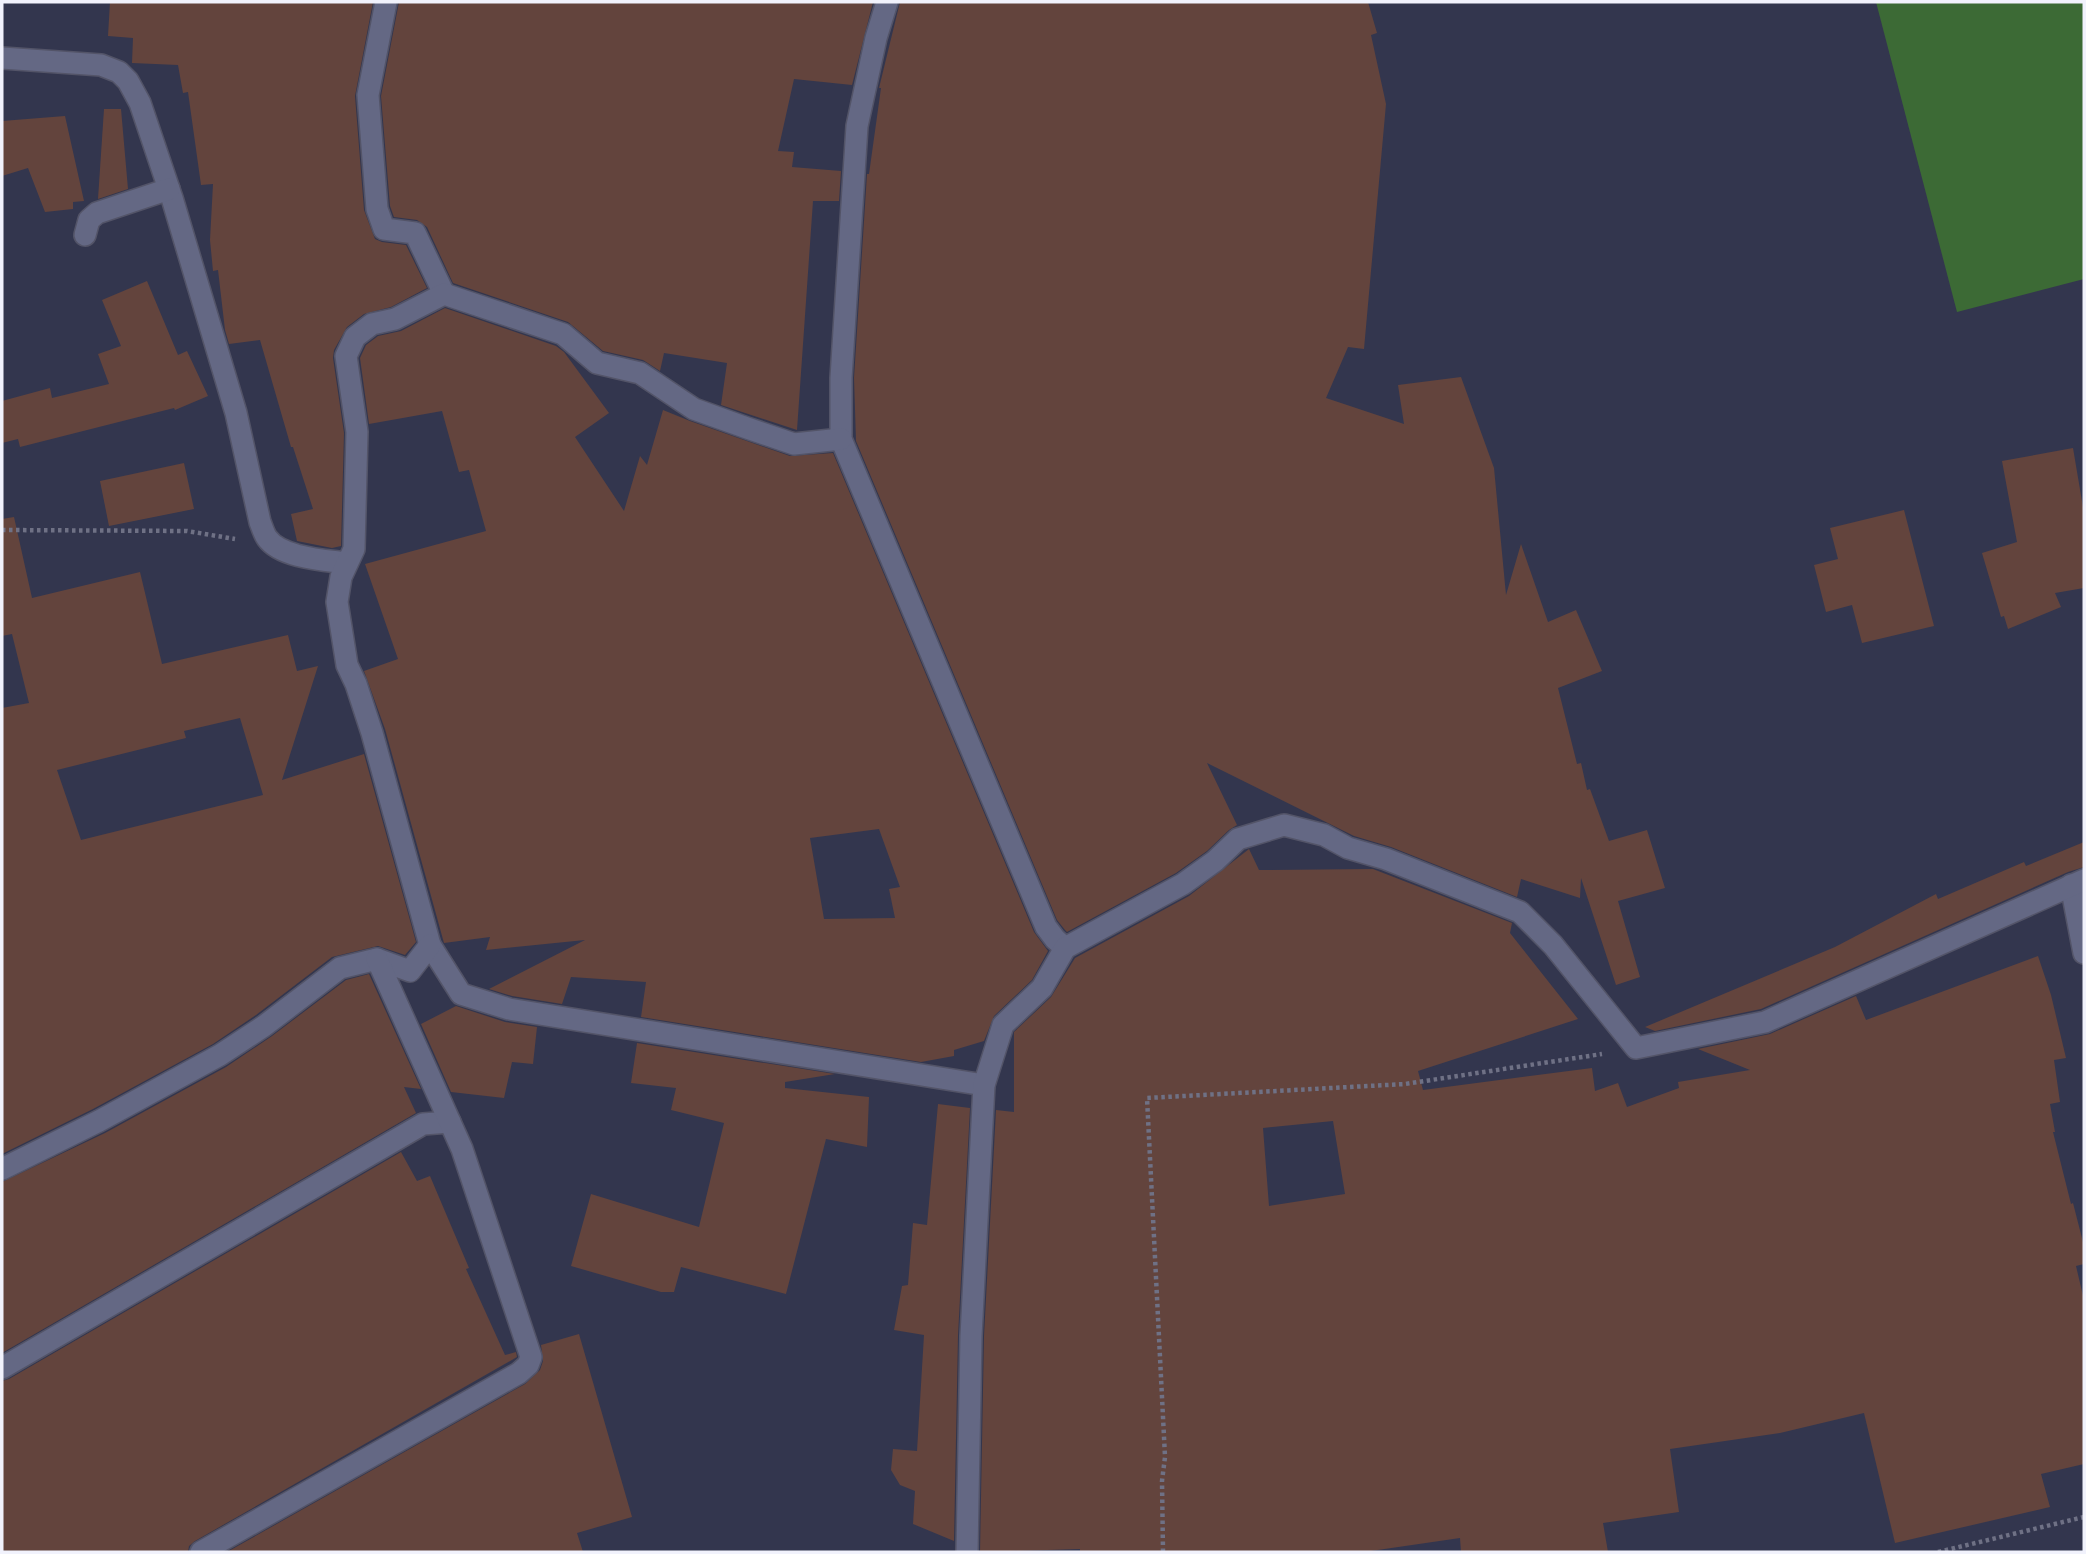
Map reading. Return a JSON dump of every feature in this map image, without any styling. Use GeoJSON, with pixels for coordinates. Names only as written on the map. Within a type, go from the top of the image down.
{"type":"FeatureCollection","features":[{"type":"Feature","properties":{"kind":"street"},"geometry":{"type":"LineString","coordinates":[[386,2],[368,95],[377,209],[384,229],[415,233],[444,294]]}},
{"type":"Feature","properties":{"kind":"street"},"geometry":{"type":"LineString","coordinates":[[887,2],[876,38],[857,126],[841,378],[841,439],[1046,927],[1065,947]]}},
{"type":"Feature","properties":{"kind":"street"},"geometry":{"type":"LineString","coordinates":[[2,58],[101,65],[119,72],[128,80],[140,103],[169,189],[236,413],[260,522],[266,538],[275,546],[307,558],[347,563]]}},
{"type":"Feature","properties":{"kind":"street"},"geometry":{"type":"LineString","coordinates":[[85,235],[89,220],[97,213],[169,189]]}},
{"type":"Feature","properties":{"kind":"street"},"geometry":{"type":"LineString","coordinates":[[841,439],[794,444],[747,428],[694,408],[640,373],[597,363],[563,334],[444,294],[395,319],[372,324],[355,337],[346,356],[357,432],[354,549],[338,589],[342,646],[372,733],[430,945],[461,994],[509,1009],[984,1085]]}},
{"type":"Feature","properties":{"kind":"street"},"geometry":{"type":"LineString","coordinates":[[967,1552],[971,1336],[984,1085],[1003,1025],[1042,988],[1065,947],[1183,884],[1215,861],[1238,839],[1284,825],[1324,835],[1348,848],[1386,859],[1520,912],[1553,945],[1636,1048],[1765,1022],[2078,882],[2084,953]]}},
{"type":"Feature","properties":{"kind":"street"},"geometry":{"type":"LineString","coordinates":[[2,1169],[99,1121],[220,1055],[264,1026],[340,968],[377,959],[410,971],[430,945]]}},
{"type":"Feature","properties":{"kind":"street"},"geometry":{"type":"LineString","coordinates":[[201,1552],[519,1373],[528,1366],[531,1357],[462,1149],[377,959]]}},
{"type":"Feature","properties":{"kind":"street"},"geometry":{"type":"LineString","coordinates":[[2,1368],[423,1124],[450,1122]]}},
{"type":"Feature","properties":{"kind":"path"},"geometry":{"type":"LineString","coordinates":[[2,530],[187,531],[237,539]]}},
{"type":"Feature","properties":{"kind":"path"},"geometry":{"type":"LineString","coordinates":[[1163,1552],[1162,1481],[1165,1457],[1147,1098],[1405,1084],[1636,1048]]}},
{"type":"Feature","properties":{"kind":"path"},"geometry":{"type":"LineString","coordinates":[[1938,1552],[2084,1517]]}},
{"type":"Feature","properties":{"kind":"green space"},"geometry":{"type":"Polygon","coordinates":[[[1876,2],[2084,2],[2084,279],[1957,312],[1876,2]]]}},
{"type":"Feature","properties":{"kind":"building"},"geometry":{"type":"Polygon","coordinates":[[[110,2],[373,2],[355,96],[364,210],[375,239],[406,245],[427,288],[391,307],[364,314],[347,327],[334,350],[344,433],[341,546],[332,548],[297,541],[291,514],[313,509],[291,447],[260,340],[229,344],[218,270],[213,271],[210,240],[213,184],[201,185],[188,92],[183,93],[178,65],[132,63],[133,38],[108,36],[110,2]]]}},
{"type":"Feature","properties":{"kind":"building"},"geometry":{"type":"Polygon","coordinates":[[[399,2],[873,2],[852,85],[794,79],[778,151],[794,152],[792,167],[841,171],[839,201],[813,201],[797,430],[721,405],[727,363],[664,353],[660,371],[643,360],[603,351],[568,322],[453,283],[427,227],[417,220],[394,217],[390,206],[381,96],[399,2]]]}},
{"type":"Feature","properties":{"kind":"building"},"geometry":{"type":"Polygon","coordinates":[[[900,2],[1368,2],[1377,33],[1371,35],[1386,104],[1364,349],[1348,347],[1326,398],[1404,424],[1398,385],[1461,377],[1494,468],[1506,595],[1521,544],[1548,622],[1576,610],[1602,671],[1558,688],[1577,764],[1581,763],[1587,790],[1590,789],[1609,841],[1647,830],[1665,888],[1618,901],[1640,977],[1616,985],[1581,878],[1580,898],[1521,879],[1517,897],[1391,847],[1354,836],[1207,763],[1237,825],[1176,873],[1067,932],[1057,920],[856,441],[854,378],[867,174],[879,88],[900,2]]]}},
{"type":"Feature","properties":{"kind":"building"},"geometry":{"type":"Polygon","coordinates":[[[104,109],[121,109],[128,189],[98,199],[104,109]]]}},
{"type":"Feature","properties":{"kind":"building"},"geometry":{"type":"Polygon","coordinates":[[[65,116],[84,201],[73,202],[73,209],[45,212],[28,168],[2,176],[2,121],[65,116]]]}},
{"type":"Feature","properties":{"kind":"building"},"geometry":{"type":"Polygon","coordinates":[[[147,281],[178,355],[187,351],[208,396],[175,410],[174,408],[20,447],[18,439],[2,443],[2,401],[50,388],[52,398],[109,384],[98,354],[121,346],[102,300],[147,281]]]}},
{"type":"Feature","properties":{"kind":"building"},"geometry":{"type":"Polygon","coordinates":[[[445,308],[556,346],[564,352],[609,413],[575,437],[624,511],[640,456],[647,465],[663,410],[790,456],[833,453],[1034,932],[1048,951],[1032,980],[994,1016],[984,1041],[954,1050],[954,1056],[921,1062],[641,1017],[646,982],[571,977],[562,1004],[512,996],[489,989],[585,940],[486,950],[490,937],[444,943],[385,729],[364,671],[398,659],[365,564],[486,531],[469,470],[459,472],[442,411],[369,424],[360,358],[366,345],[378,336],[401,331],[445,308]],[[879,829],[810,838],[824,919],[895,918],[889,889],[900,887],[879,829]]]}},
{"type":"Feature","properties":{"kind":"building"},"geometry":{"type":"Polygon","coordinates":[[[2073,448],[2084,513],[2084,588],[2055,593],[2061,607],[2008,629],[2004,616],[2001,617],[1982,553],[2017,542],[2002,461],[2073,448]]]}},
{"type":"Feature","properties":{"kind":"building"},"geometry":{"type":"Polygon","coordinates":[[[184,463],[194,509],[109,526],[100,481],[184,463]]]}},
{"type":"Feature","properties":{"kind":"building"},"geometry":{"type":"Polygon","coordinates":[[[1904,510],[1934,626],[1862,643],[1852,605],[1826,612],[1814,565],[1838,559],[1830,528],[1904,510]]]}},
{"type":"Feature","properties":{"kind":"building"},"geometry":{"type":"Polygon","coordinates":[[[14,517],[32,598],[140,572],[162,664],[288,635],[297,671],[318,666],[282,780],[364,754],[416,942],[405,955],[378,946],[332,957],[213,1044],[93,1109],[2,1154],[2,708],[29,703],[12,634],[2,636],[2,519],[14,517]],[[240,718],[184,731],[186,738],[57,770],[81,840],[263,795],[240,718]]]}},
{"type":"Feature","properties":{"kind":"building"},"geometry":{"type":"Polygon","coordinates":[[[2084,842],[2084,867],[1761,1009],[1655,1031],[1645,1027],[1835,947],[1936,894],[1938,899],[2024,862],[2026,866],[2084,842]]]}},
{"type":"Feature","properties":{"kind":"building"},"geometry":{"type":"Polygon","coordinates":[[[1249,849],[1259,870],[1373,869],[1512,923],[1510,933],[1578,1019],[1418,1071],[1423,1090],[1592,1068],[1595,1091],[1618,1083],[1627,1107],[1679,1088],[1678,1082],[1750,1070],[1698,1049],[1770,1034],[1856,996],[1866,1020],[2038,956],[2051,995],[2066,1058],[2054,1060],[2060,1102],[2050,1104],[2053,1132],[2084,1246],[2084,1264],[2076,1266],[2084,1300],[2084,1464],[2041,1474],[2050,1507],[1895,1543],[1864,1413],[1780,1433],[1670,1449],[1679,1512],[1603,1523],[1608,1552],[1461,1552],[1460,1538],[1364,1552],[1080,1552],[1080,1549],[980,1552],[984,1336],[996,1110],[1014,1112],[1014,1032],[1051,997],[1075,958],[1189,896],[1249,849]],[[1333,1121],[1263,1128],[1269,1206],[1345,1194],[1333,1121]]]}},
{"type":"Feature","properties":{"kind":"building"},"geometry":{"type":"Polygon","coordinates":[[[369,974],[421,1089],[404,1087],[416,1113],[2,1353],[2,1182],[105,1133],[226,1067],[346,980],[369,974]]]}},
{"type":"Feature","properties":{"kind":"building"},"geometry":{"type":"Polygon","coordinates":[[[456,1006],[505,1022],[537,1027],[533,1064],[512,1062],[504,1098],[451,1092],[421,1024],[456,1006]]]}},
{"type":"Feature","properties":{"kind":"building"},"geometry":{"type":"Polygon","coordinates":[[[637,1043],[835,1074],[785,1082],[785,1088],[869,1097],[867,1147],[826,1139],[786,1294],[681,1267],[674,1292],[661,1292],[571,1266],[591,1194],[699,1227],[724,1123],[671,1110],[676,1088],[631,1083],[637,1043]]]}},
{"type":"Feature","properties":{"kind":"building"},"geometry":{"type":"Polygon","coordinates":[[[938,1104],[970,1108],[958,1336],[954,1541],[913,1524],[915,1491],[900,1485],[891,1470],[893,1449],[917,1451],[924,1335],[894,1330],[902,1286],[908,1285],[913,1223],[927,1225],[938,1104]]]}},
{"type":"Feature","properties":{"kind":"building"},"geometry":{"type":"Polygon","coordinates":[[[401,1152],[417,1181],[430,1176],[469,1268],[466,1269],[505,1355],[516,1352],[517,1357],[195,1541],[189,1546],[188,1552],[2,1552],[2,1381],[401,1152]]]}},
{"type":"Feature","properties":{"kind":"building"},"geometry":{"type":"Polygon","coordinates":[[[579,1334],[632,1517],[577,1533],[583,1552],[227,1552],[525,1384],[540,1370],[543,1361],[541,1345],[579,1334]]]}}]}
